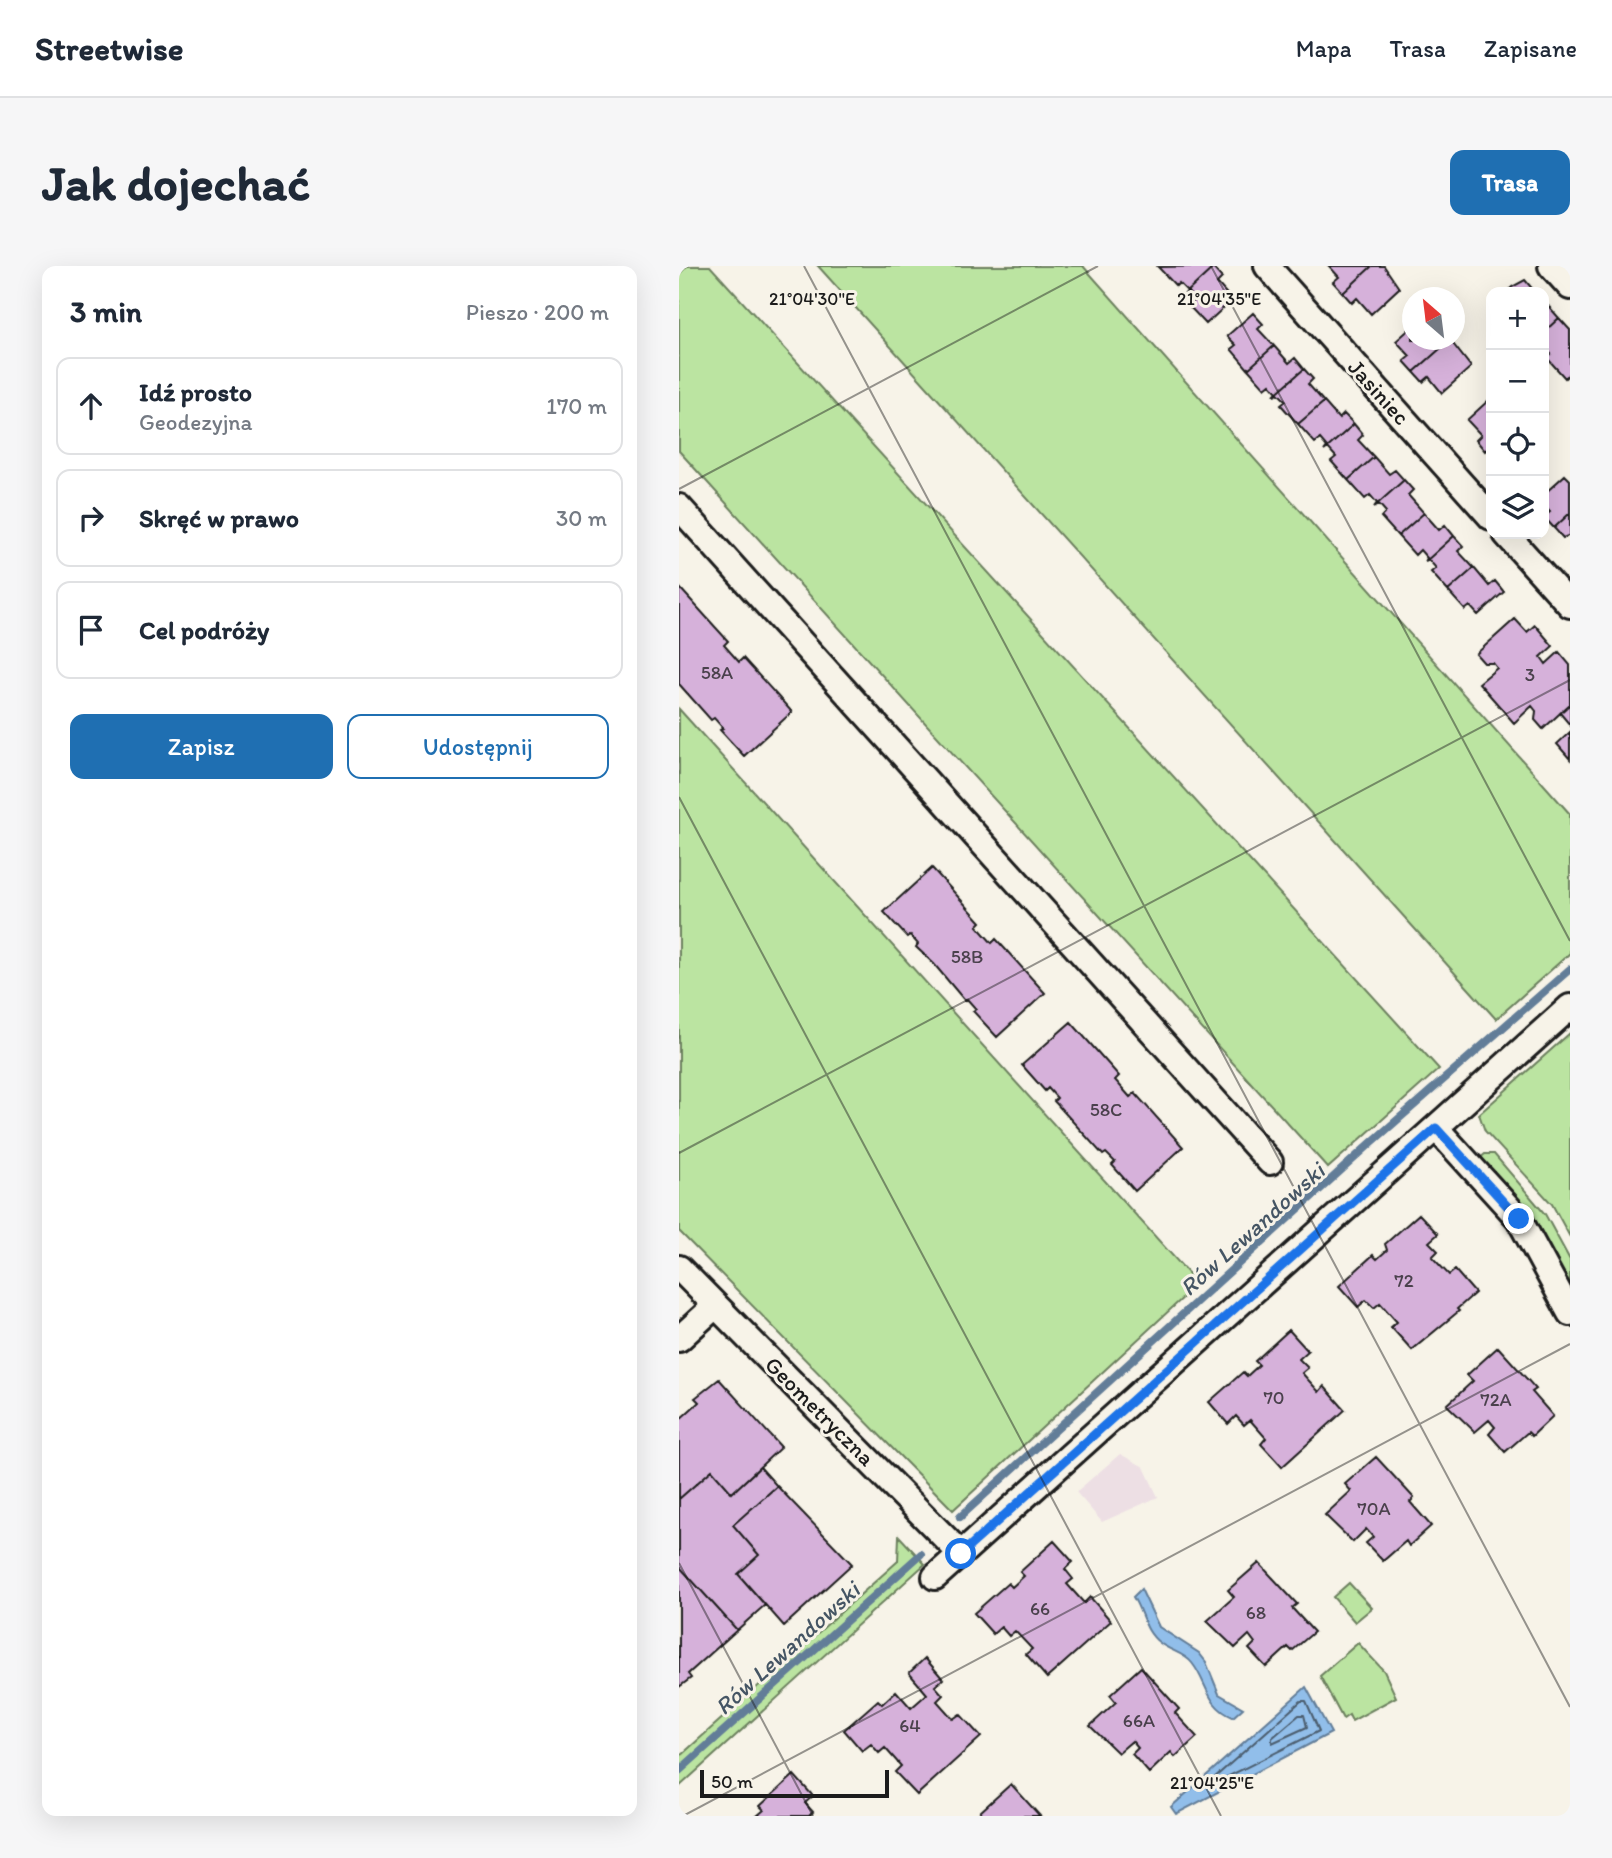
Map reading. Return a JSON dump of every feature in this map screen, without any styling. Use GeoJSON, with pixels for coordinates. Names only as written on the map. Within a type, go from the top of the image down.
{"type":"FeatureCollection","features":[{"type":"Feature","properties":{"kind":"street","name":"Jasiniec"},"geometry":{"type":"LineString","coordinates":[[1267,266],[1486,511]]}},
{"type":"Feature","properties":{"kind":"street"},"geometry":{"type":"LineString","coordinates":[[1551,266],[1570,287]]}},
{"type":"Feature","properties":{"kind":"street"},"geometry":{"type":"LineString","coordinates":[[679,507],[1270,1162]]}},
{"type":"Feature","properties":{"kind":"street"},"geometry":{"type":"LineString","coordinates":[[1511,539],[1570,605]]}},
{"type":"Feature","properties":{"kind":"street"},"geometry":{"type":"LineString","coordinates":[[936,1577],[1570,1007]]}},
{"type":"Feature","properties":{"kind":"street"},"geometry":{"type":"LineString","coordinates":[[1436,1128],[1519,1219],[1570,1313]]}},
{"type":"Feature","properties":{"kind":"street","name":"Geometryczna"},"geometry":{"type":"LineString","coordinates":[[679,1268],[961,1554]]}},
{"type":"Feature","properties":{"kind":"street"},"geometry":{"type":"LineString","coordinates":[[679,1339],[715,1306]]}},
{"type":"Feature","properties":{"kind":"shaded area"},"geometry":{"type":"Polygon","coordinates":[[[1120,1454],[1144,1467],[1158,1497],[1102,1522],[1076,1492],[1120,1454]]]}},
{"type":"Feature","properties":{"kind":"green space"},"geometry":{"type":"Polygon","coordinates":[[[687,266],[710,266],[1439,1069],[1328,1168],[679,451],[679,274],[687,266]]]}},
{"type":"Feature","properties":{"kind":"green space"},"geometry":{"type":"Polygon","coordinates":[[[818,266],[1083,266],[1570,814],[1570,953],[1496,1019],[818,266]]]}},
{"type":"Feature","properties":{"kind":"green space"},"geometry":{"type":"Polygon","coordinates":[[[679,709],[1198,1284],[953,1510],[679,1231],[679,709]]]}},
{"type":"Feature","properties":{"kind":"green space"},"geometry":{"type":"Polygon","coordinates":[[[1570,1033],[1570,1237],[1552,1204],[1485,1131],[1479,1114],[1570,1033]]]}},
{"type":"Feature","properties":{"kind":"green space"},"geometry":{"type":"Polygon","coordinates":[[[1485,1154],[1494,1154],[1545,1214],[1570,1260],[1570,1288],[1526,1210],[1480,1158],[1485,1154]]]}},
{"type":"Feature","properties":{"kind":"green space"},"geometry":{"type":"Polygon","coordinates":[[[899,1536],[925,1564],[679,1787],[679,1757],[898,1561],[899,1536]]]}},
{"type":"Feature","properties":{"kind":"green space"},"geometry":{"type":"Polygon","coordinates":[[[1349,1583],[1372,1608],[1355,1622],[1333,1597],[1349,1583]]]}},
{"type":"Feature","properties":{"kind":"green space"},"geometry":{"type":"Polygon","coordinates":[[[1358,1643],[1384,1671],[1396,1697],[1352,1721],[1349,1715],[1343,1719],[1320,1676],[1358,1643]]]}},
{"type":"Feature","properties":{"kind":"water"},"geometry":{"type":"Polygon","coordinates":[[[1141,1589],[1159,1627],[1199,1653],[1206,1662],[1219,1694],[1243,1708],[1233,1717],[1217,1707],[1189,1660],[1164,1646],[1150,1633],[1133,1597],[1141,1589]]]}},
{"type":"Feature","properties":{"kind":"water"},"geometry":{"type":"Polygon","coordinates":[[[1306,1687],[1331,1733],[1176,1814],[1171,1807],[1306,1687]]]}},
{"type":"Feature","properties":{"kind":"building"},"geometry":{"type":"Polygon","coordinates":[[[1329,266],[1372,266],[1343,293],[1333,282],[1339,277],[1329,266]]]}},
{"type":"Feature","properties":{"kind":"building"},"geometry":{"type":"Polygon","coordinates":[[[1372,266],[1384,266],[1399,288],[1371,314],[1357,298],[1352,303],[1343,293],[1372,266]]]}},
{"type":"Feature","properties":{"kind":"building"},"geometry":{"type":"Polygon","coordinates":[[[1158,267],[1213,268],[1184,295],[1187,291],[1179,283],[1176,286],[1158,267]]]}},
{"type":"Feature","properties":{"kind":"building"},"geometry":{"type":"Polygon","coordinates":[[[1213,268],[1222,278],[1217,283],[1232,300],[1206,324],[1189,306],[1195,300],[1188,292],[1184,295],[1213,268]]]}},
{"type":"Feature","properties":{"kind":"building"},"geometry":{"type":"Polygon","coordinates":[[[1525,280],[1531,287],[1512,287],[1525,280]]]}},
{"type":"Feature","properties":{"kind":"building"},"geometry":{"type":"Polygon","coordinates":[[[1549,307],[1559,318],[1549,327],[1549,307]]]}},
{"type":"Feature","properties":{"kind":"building"},"geometry":{"type":"Polygon","coordinates":[[[1253,313],[1263,324],[1258,329],[1274,346],[1248,369],[1231,349],[1236,345],[1227,336],[1253,313]]]}},
{"type":"Feature","properties":{"kind":"building"},"geometry":{"type":"Polygon","coordinates":[[[1559,318],[1570,330],[1570,373],[1565,378],[1549,360],[1549,327],[1559,318]]]}},
{"type":"Feature","properties":{"kind":"building"},"geometry":{"type":"Polygon","coordinates":[[[1402,336],[1402,347],[1396,341],[1402,336]]]}},
{"type":"Feature","properties":{"kind":"building"},"geometry":{"type":"Polygon","coordinates":[[[1274,346],[1289,363],[1295,358],[1304,369],[1274,395],[1277,392],[1270,384],[1265,388],[1248,369],[1274,346]]]}},
{"type":"Feature","properties":{"kind":"building"},"geometry":{"type":"Polygon","coordinates":[[[1404,350],[1439,350],[1414,372],[1404,361],[1410,356],[1404,350]]]}},
{"type":"Feature","properties":{"kind":"building"},"geometry":{"type":"Polygon","coordinates":[[[1439,350],[1458,350],[1471,367],[1442,393],[1429,377],[1423,382],[1414,372],[1439,350]]]}},
{"type":"Feature","properties":{"kind":"building"},"geometry":{"type":"Polygon","coordinates":[[[1304,369],[1313,379],[1308,384],[1324,402],[1298,424],[1281,405],[1286,401],[1278,393],[1274,395],[1304,369]]]}},
{"type":"Feature","properties":{"kind":"building"},"geometry":{"type":"Polygon","coordinates":[[[1324,402],[1339,419],[1344,414],[1354,424],[1324,451],[1327,447],[1320,439],[1315,443],[1298,424],[1324,402]]]}},
{"type":"Feature","properties":{"kind":"building"},"geometry":{"type":"Polygon","coordinates":[[[1486,403],[1485,451],[1476,440],[1481,435],[1467,420],[1486,403]]]}},
{"type":"Feature","properties":{"kind":"building"},"geometry":{"type":"Polygon","coordinates":[[[1354,424],[1363,435],[1358,440],[1374,457],[1348,480],[1331,461],[1336,457],[1328,448],[1324,451],[1354,424]]]}},
{"type":"Feature","properties":{"kind":"building"},"geometry":{"type":"Polygon","coordinates":[[[1374,457],[1389,474],[1395,470],[1404,480],[1374,507],[1377,503],[1370,495],[1365,499],[1348,480],[1374,457]]]}},
{"type":"Feature","properties":{"kind":"building"},"geometry":{"type":"Polygon","coordinates":[[[1565,475],[1570,480],[1570,513],[1554,528],[1549,522],[1549,489],[1565,475]]]}},
{"type":"Feature","properties":{"kind":"building"},"geometry":{"type":"Polygon","coordinates":[[[1404,480],[1413,490],[1408,495],[1424,513],[1398,536],[1381,517],[1386,512],[1379,504],[1374,507],[1404,480]]]}},
{"type":"Feature","properties":{"kind":"building"},"geometry":{"type":"Polygon","coordinates":[[[1424,513],[1439,530],[1445,525],[1454,536],[1425,562],[1427,558],[1420,550],[1415,555],[1398,536],[1424,513]]]}},
{"type":"Feature","properties":{"kind":"building"},"geometry":{"type":"Polygon","coordinates":[[[1570,513],[1570,535],[1563,538],[1554,528],[1570,513]]]}},
{"type":"Feature","properties":{"kind":"building"},"geometry":{"type":"Polygon","coordinates":[[[1454,536],[1463,546],[1458,551],[1474,568],[1448,591],[1431,572],[1436,568],[1429,560],[1425,562],[1454,536]]]}},
{"type":"Feature","properties":{"kind":"building"},"geometry":{"type":"Polygon","coordinates":[[[1474,568],[1489,586],[1495,581],[1504,592],[1478,615],[1470,606],[1465,610],[1448,591],[1474,568]]]}},
{"type":"Feature","properties":{"kind":"building"},"geometry":{"type":"Polygon","coordinates":[[[679,587],[728,641],[724,645],[739,662],[743,658],[792,712],[744,756],[720,730],[723,728],[714,718],[711,720],[679,684],[679,587]]]}},
{"type":"Feature","properties":{"kind":"building"},"geometry":{"type":"Polygon","coordinates":[[[1515,619],[1527,632],[1535,625],[1553,646],[1541,657],[1546,664],[1559,652],[1570,665],[1570,704],[1543,729],[1535,720],[1536,711],[1532,706],[1514,723],[1479,683],[1497,668],[1493,663],[1484,663],[1476,654],[1515,619]]]}},
{"type":"Feature","properties":{"kind":"building"},"geometry":{"type":"Polygon","coordinates":[[[1570,704],[1570,725],[1560,713],[1570,704]]]}},
{"type":"Feature","properties":{"kind":"building"},"geometry":{"type":"Polygon","coordinates":[[[1570,732],[1570,759],[1557,744],[1570,732]]]}},
{"type":"Feature","properties":{"kind":"building"},"geometry":{"type":"Polygon","coordinates":[[[932,868],[981,922],[977,926],[992,943],[996,939],[1045,993],[997,1037],[973,1011],[976,1009],[967,999],[965,1001],[916,947],[918,944],[910,935],[907,937],[884,912],[932,868]]]}},
{"type":"Feature","properties":{"kind":"building"},"geometry":{"type":"Polygon","coordinates":[[[1071,1022],[1119,1076],[1115,1080],[1130,1097],[1135,1093],[1183,1147],[1135,1191],[1112,1165],[1115,1162],[1106,1153],[1103,1155],[1054,1101],[1057,1098],[1048,1088],[1045,1091],[1022,1065],[1071,1022]]]}},
{"type":"Feature","properties":{"kind":"building"},"geometry":{"type":"Polygon","coordinates":[[[1419,1214],[1438,1234],[1429,1242],[1438,1251],[1432,1257],[1449,1275],[1455,1270],[1475,1293],[1457,1309],[1459,1311],[1412,1350],[1391,1327],[1397,1322],[1380,1303],[1374,1308],[1366,1300],[1358,1307],[1339,1286],[1373,1255],[1377,1259],[1387,1250],[1385,1244],[1419,1214]]]}},
{"type":"Feature","properties":{"kind":"building"},"geometry":{"type":"Polygon","coordinates":[[[1289,1330],[1308,1351],[1299,1359],[1308,1368],[1302,1373],[1319,1392],[1324,1386],[1345,1410],[1282,1467],[1261,1444],[1266,1438],[1250,1420],[1244,1425],[1236,1416],[1228,1424],[1209,1402],[1243,1372],[1247,1376],[1259,1365],[1255,1361],[1289,1330]]]}},
{"type":"Feature","properties":{"kind":"building"},"geometry":{"type":"Polygon","coordinates":[[[1498,1347],[1536,1389],[1532,1392],[1553,1416],[1532,1436],[1528,1432],[1505,1452],[1489,1434],[1495,1427],[1489,1420],[1475,1432],[1447,1405],[1473,1381],[1467,1375],[1498,1347]]]}},
{"type":"Feature","properties":{"kind":"building"},"geometry":{"type":"Polygon","coordinates":[[[719,1379],[781,1447],[732,1493],[712,1470],[679,1499],[679,1420],[699,1402],[695,1398],[719,1379]]]}},
{"type":"Feature","properties":{"kind":"building"},"geometry":{"type":"Polygon","coordinates":[[[1376,1457],[1414,1498],[1410,1502],[1431,1526],[1409,1546],[1406,1541],[1383,1561],[1366,1543],[1373,1537],[1366,1529],[1353,1542],[1325,1515],[1351,1491],[1345,1484],[1376,1457]]]}},
{"type":"Feature","properties":{"kind":"building"},"geometry":{"type":"Polygon","coordinates":[[[760,1467],[777,1486],[733,1525],[759,1555],[738,1574],[765,1605],[737,1630],[679,1566],[679,1499],[712,1470],[732,1493],[760,1467]]]}},
{"type":"Feature","properties":{"kind":"building"},"geometry":{"type":"Polygon","coordinates":[[[777,1486],[852,1564],[784,1626],[738,1574],[759,1555],[733,1525],[777,1486]]]}},
{"type":"Feature","properties":{"kind":"building"},"geometry":{"type":"Polygon","coordinates":[[[1054,1541],[1073,1562],[1065,1569],[1073,1579],[1067,1584],[1084,1603],[1090,1597],[1111,1621],[1047,1678],[1026,1654],[1032,1649],[1015,1631],[1009,1636],[1001,1627],[993,1634],[974,1613],[1008,1583],[1012,1587],[1024,1576],[1020,1572],[1054,1541]]]}},
{"type":"Feature","properties":{"kind":"building"},"geometry":{"type":"Polygon","coordinates":[[[1259,1563],[1297,1604],[1292,1608],[1314,1632],[1292,1651],[1288,1647],[1266,1667],[1249,1649],[1255,1643],[1249,1635],[1235,1648],[1207,1621],[1234,1597],[1228,1590],[1259,1563]]]}},
{"type":"Feature","properties":{"kind":"building"},"geometry":{"type":"Polygon","coordinates":[[[679,1566],[737,1630],[688,1674],[691,1678],[679,1687],[679,1566]]]}},
{"type":"Feature","properties":{"kind":"building"},"geometry":{"type":"Polygon","coordinates":[[[925,1658],[943,1679],[935,1686],[943,1695],[937,1701],[953,1719],[960,1714],[981,1737],[917,1795],[895,1772],[901,1766],[885,1748],[879,1753],[871,1744],[862,1751],[844,1730],[878,1700],[882,1704],[896,1691],[911,1708],[927,1694],[909,1673],[925,1658]]]}},
{"type":"Feature","properties":{"kind":"building"},"geometry":{"type":"Polygon","coordinates":[[[1141,1667],[1179,1709],[1175,1713],[1197,1737],[1175,1757],[1171,1752],[1149,1773],[1132,1754],[1138,1748],[1132,1741],[1118,1753],[1090,1726],[1116,1702],[1110,1695],[1141,1667]]]}},
{"type":"Feature","properties":{"kind":"building"},"geometry":{"type":"Polygon","coordinates":[[[794,1775],[813,1796],[805,1803],[813,1812],[809,1816],[757,1816],[764,1810],[760,1806],[794,1775]]]}},
{"type":"Feature","properties":{"kind":"building"},"geometry":{"type":"Polygon","coordinates":[[[1011,1784],[1040,1816],[984,1816],[980,1812],[1011,1784]]]}},
{"type":"Feature","properties":{"kind":"waterway","name":"Rów Lewandowski"},"geometry":{"type":"LineString","coordinates":[[960,1517],[1371,1143],[1570,969]]}},
{"type":"Feature","properties":{"kind":"waterway","name":"Rów Lewandowski"},"geometry":{"type":"LineString","coordinates":[[679,1771],[921,1554]]}},
{"type":"Feature","properties":{"kind":"route"},"geometry":{"type":"LineString","coordinates":[[961,1554],[1436,1128],[1519,1219]]}}]}
